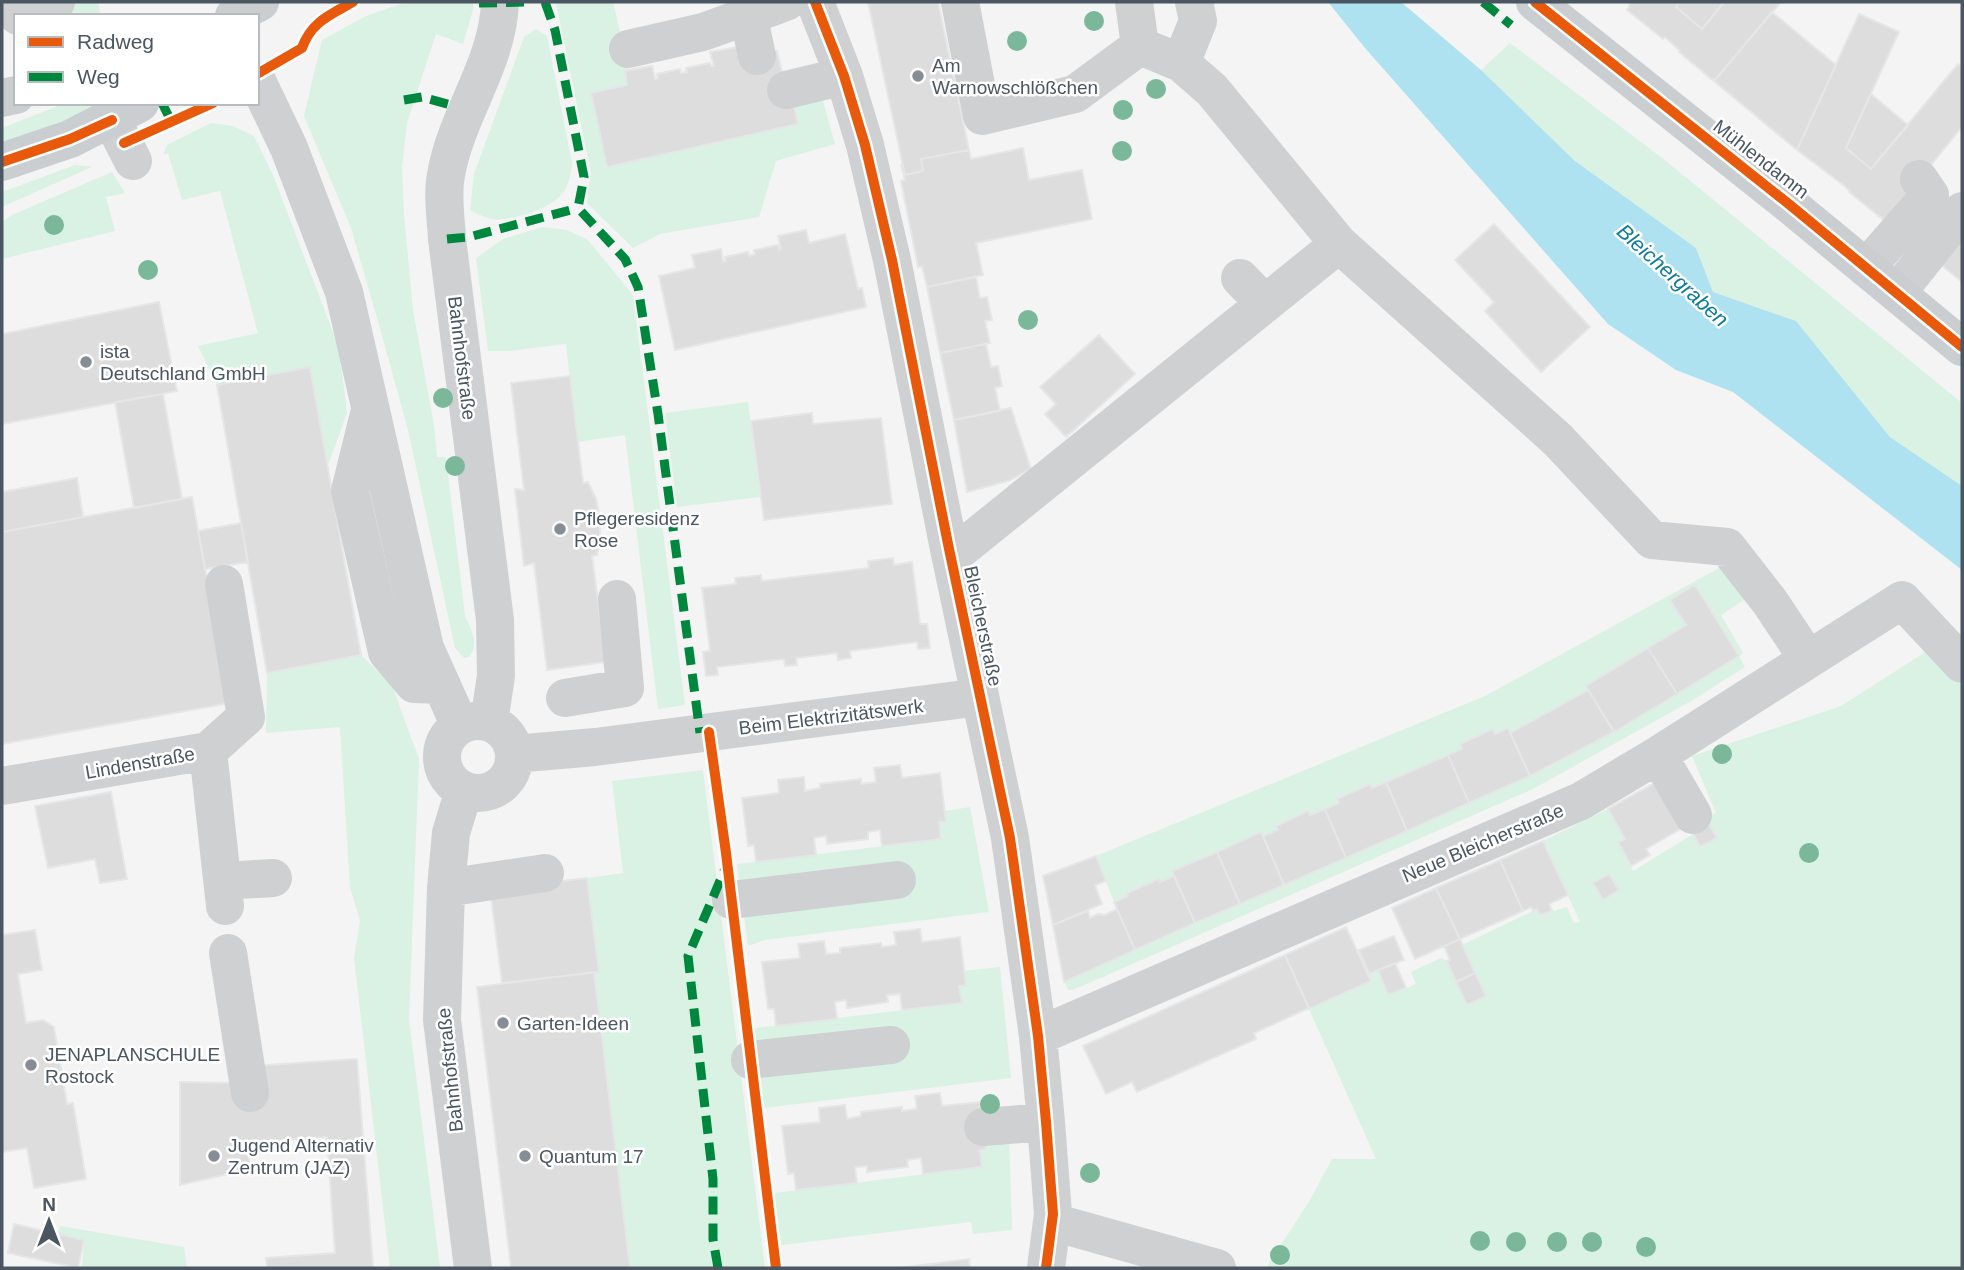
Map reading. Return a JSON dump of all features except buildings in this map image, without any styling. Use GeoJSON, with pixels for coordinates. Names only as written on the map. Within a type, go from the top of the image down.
{"type":"FeatureCollection","features":[{"type":"Feature","properties":{"kind":"main road"},"geometry":{"type":"LineString","coordinates":[[238,14],[260,2]]}},
{"type":"Feature","properties":{"kind":"main road","name":"Mühlendamm"},"geometry":{"type":"LineString","coordinates":[[1535,2],[1962,347]]}},
{"type":"Feature","properties":{"kind":"main road"},"geometry":{"type":"LineString","coordinates":[[2,163],[70,139],[126,112]]}},
{"type":"Feature","properties":{"kind":"street"},"geometry":{"type":"LineString","coordinates":[[2,4],[9,2]]}},
{"type":"Feature","properties":{"kind":"street"},"geometry":{"type":"LineString","coordinates":[[22,14],[55,2]]}},
{"type":"Feature","properties":{"kind":"street","name":"Bahnhofstraße"},"geometry":{"type":"LineString","coordinates":[[474,724],[496,676],[495,620],[447,239],[445,177],[489,58],[498,26],[500,2]]}},
{"type":"Feature","properties":{"kind":"street"},"geometry":{"type":"LineString","coordinates":[[628,49],[703,32],[786,2]]}},
{"type":"Feature","properties":{"kind":"street","name":"Bleicherstraße"},"geometry":{"type":"LineString","coordinates":[[815,2],[844,76],[865,145],[892,260],[1010,838],[1038,1036],[1046,1122],[1053,1222],[1046,1268]]}},
{"type":"Feature","properties":{"kind":"street"},"geometry":{"type":"LineString","coordinates":[[960,2],[982,116],[1075,94],[1140,46]]}},
{"type":"Feature","properties":{"kind":"street"},"geometry":{"type":"LineString","coordinates":[[1134,2],[1140,46]]}},
{"type":"Feature","properties":{"kind":"street"},"geometry":{"type":"LineString","coordinates":[[1181,63],[1198,22],[1194,2]]}},
{"type":"Feature","properties":{"kind":"street"},"geometry":{"type":"LineString","coordinates":[[748,15],[757,55]]}},
{"type":"Feature","properties":{"kind":"street"},"geometry":{"type":"LineString","coordinates":[[1140,46],[1181,63],[1212,90],[1339,244],[1558,440],[1651,540],[1727,547],[1808,659]]}},
{"type":"Feature","properties":{"kind":"street"},"geometry":{"type":"LineString","coordinates":[[786,90],[844,76]]}},
{"type":"Feature","properties":{"kind":"street"},"geometry":{"type":"LineString","coordinates":[[259,85],[289,148],[344,292],[425,648],[441,685],[474,724]]}},
{"type":"Feature","properties":{"kind":"street"},"geometry":{"type":"LineString","coordinates":[[126,112],[133,162]]}},
{"type":"Feature","properties":{"kind":"street"},"geometry":{"type":"LineString","coordinates":[[1866,268],[1930,195],[1919,179]]}},
{"type":"Feature","properties":{"kind":"street"},"geometry":{"type":"LineString","coordinates":[[1897,293],[1962,211]]}},
{"type":"Feature","properties":{"kind":"street"},"geometry":{"type":"LineString","coordinates":[[951,557],[1253,291],[1339,244]]}},
{"type":"Feature","properties":{"kind":"street"},"geometry":{"type":"LineString","coordinates":[[208,751],[246,717],[224,584]]}},
{"type":"Feature","properties":{"kind":"street"},"geometry":{"type":"LineString","coordinates":[[617,599],[630,742]]}},
{"type":"Feature","properties":{"kind":"street","name":"Neue Bleicherstraße"},"geometry":{"type":"LineString","coordinates":[[1038,1036],[1581,801],[1902,600],[1962,664]]}},
{"type":"Feature","properties":{"kind":"street"},"geometry":{"type":"LineString","coordinates":[[565,698],[625,688]]}},
{"type":"Feature","properties":{"kind":"street","name":"Beim Elektrizitätswerk"},"geometry":{"type":"LineString","coordinates":[[514,754],[630,742],[980,697]]}},
{"type":"Feature","properties":{"kind":"street"},"geometry":{"type":"LineString","coordinates":[[474,724],[500,727],[509,737],[514,754],[511,773],[503,783],[480,793],[456,786],[442,765],[445,740],[453,730],[474,724]]}},
{"type":"Feature","properties":{"kind":"street","name":"Lindenstraße"},"geometry":{"type":"LineString","coordinates":[[2,786],[208,751],[224,894],[274,878]]}},
{"type":"Feature","properties":{"kind":"street"},"geometry":{"type":"LineString","coordinates":[[1658,755],[1693,815]]}},
{"type":"Feature","properties":{"kind":"street","name":"Bahnhofstraße"},"geometry":{"type":"LineString","coordinates":[[464,790],[451,833],[446,888],[442,1020],[473,1268]]}},
{"type":"Feature","properties":{"kind":"street"},"geometry":{"type":"LineString","coordinates":[[446,888],[545,873]]}},
{"type":"Feature","properties":{"kind":"street"},"geometry":{"type":"LineString","coordinates":[[731,900],[897,880]]}},
{"type":"Feature","properties":{"kind":"street"},"geometry":{"type":"LineString","coordinates":[[228,953],[250,1093]]}},
{"type":"Feature","properties":{"kind":"street"},"geometry":{"type":"LineString","coordinates":[[750,1060],[891,1045]]}},
{"type":"Feature","properties":{"kind":"street"},"geometry":{"type":"LineString","coordinates":[[983,1127],[1046,1122]]}},
{"type":"Feature","properties":{"kind":"street"},"geometry":{"type":"LineString","coordinates":[[1053,1222],[1217,1268]]}},
{"type":"Feature","properties":{"kind":"green space"},"geometry":{"type":"Polygon","coordinates":[[[80,2],[98,2],[100,12],[98,14],[47,14],[80,2]]]}},
{"type":"Feature","properties":{"kind":"green space"},"geometry":{"type":"Polygon","coordinates":[[[406,2],[473,2],[463,44],[436,34],[407,123],[402,167],[413,310],[434,425],[437,457],[446,457],[465,616],[474,642],[469,657],[464,658],[455,648],[408,430],[351,228],[304,116],[322,40],[366,16],[406,2]]]}},
{"type":"Feature","properties":{"kind":"green space"},"geometry":{"type":"Polygon","coordinates":[[[613,2],[629,70],[625,72],[627,85],[591,93],[607,167],[797,124],[794,105],[820,90],[835,144],[776,161],[759,217],[660,234],[633,248],[587,203],[591,173],[556,3],[613,2]]]}},
{"type":"Feature","properties":{"kind":"green space"},"geometry":{"type":"Polygon","coordinates":[[[536,29],[547,36],[572,163],[569,179],[562,194],[542,208],[517,217],[497,219],[481,216],[470,210],[474,174],[524,37],[536,29]]]}},
{"type":"Feature","properties":{"kind":"green space"},"geometry":{"type":"Polygon","coordinates":[[[1510,43],[1666,161],[1962,403],[1962,486],[1890,437],[1796,321],[1713,292],[1696,248],[1575,161],[1481,70],[1510,43]]]}},
{"type":"Feature","properties":{"kind":"green space"},"geometry":{"type":"Polygon","coordinates":[[[61,105],[99,105],[2,149],[2,128],[61,105]]]}},
{"type":"Feature","properties":{"kind":"green space"},"geometry":{"type":"Polygon","coordinates":[[[211,123],[233,126],[254,136],[273,175],[339,348],[347,413],[327,468],[310,368],[217,385],[198,346],[258,333],[220,191],[182,200],[168,153],[163,155],[167,145],[211,123]]]}},
{"type":"Feature","properties":{"kind":"green space"},"geometry":{"type":"Polygon","coordinates":[[[75,165],[92,167],[2,207],[2,192],[75,165]]]}},
{"type":"Feature","properties":{"kind":"green space"},"geometry":{"type":"Polygon","coordinates":[[[112,172],[125,193],[106,197],[115,231],[2,259],[2,222],[12,215],[112,172]]]}},
{"type":"Feature","properties":{"kind":"green space"},"geometry":{"type":"Polygon","coordinates":[[[542,227],[567,230],[588,240],[633,295],[685,705],[658,709],[625,435],[577,442],[566,344],[488,351],[476,258],[503,239],[542,227]]]}},
{"type":"Feature","properties":{"kind":"green space"},"geometry":{"type":"Polygon","coordinates":[[[748,402],[760,497],[677,507],[665,413],[748,402]]]}},
{"type":"Feature","properties":{"kind":"green space"},"geometry":{"type":"Polygon","coordinates":[[[1721,567],[1745,599],[1721,615],[1743,653],[1739,656],[1695,585],[1670,600],[1686,625],[1586,686],[1588,690],[1510,733],[1508,728],[1495,734],[1493,730],[1460,744],[1462,749],[1372,788],[1370,784],[1337,798],[1339,803],[1310,815],[1308,811],[1276,825],[1278,830],[1263,836],[1261,832],[1173,871],[1174,876],[1160,882],[1158,879],[1127,892],[1128,896],[1114,902],[1096,856],[1485,696],[1721,567]]]}},
{"type":"Feature","properties":{"kind":"green space"},"geometry":{"type":"Polygon","coordinates":[[[1927,651],[1962,686],[1962,1268],[1266,1268],[1310,1200],[1332,1159],[1376,1159],[1309,1009],[1371,981],[1369,974],[1378,970],[1389,995],[1416,984],[1411,972],[1441,958],[1447,961],[1466,1004],[1485,996],[1462,945],[1537,909],[1541,915],[1567,907],[1574,923],[1580,922],[1543,841],[1608,809],[1625,839],[1618,843],[1633,871],[1693,834],[1701,847],[1717,838],[1704,817],[1716,813],[1692,756],[1841,706],[1927,651]]]}},
{"type":"Feature","properties":{"kind":"green space"},"geometry":{"type":"Polygon","coordinates":[[[361,655],[392,685],[419,759],[409,1019],[440,1268],[390,1268],[354,958],[360,921],[350,887],[340,727],[266,733],[267,673],[361,655]]]}},
{"type":"Feature","properties":{"kind":"green space"},"geometry":{"type":"Polygon","coordinates":[[[1739,656],[1745,667],[1693,700],[1533,789],[1073,990],[1068,990],[1064,982],[1550,767],[1614,732],[1739,656]]]}},
{"type":"Feature","properties":{"kind":"green space"},"geometry":{"type":"Polygon","coordinates":[[[703,770],[765,1268],[630,1268],[594,972],[599,971],[587,878],[623,873],[612,781],[703,770]]]}},
{"type":"Feature","properties":{"kind":"green space"},"geometry":{"type":"Polygon","coordinates":[[[970,807],[989,912],[765,940],[748,946],[737,864],[941,839],[939,822],[946,822],[945,811],[970,807]]]}},
{"type":"Feature","properties":{"kind":"green space"},"geometry":{"type":"Polygon","coordinates":[[[1000,967],[1011,1078],[756,1109],[747,1029],[961,1003],[959,986],[966,985],[964,971],[1000,967]]]}},
{"type":"Feature","properties":{"kind":"green space"},"geometry":{"type":"Polygon","coordinates":[[[1009,1134],[1012,1230],[973,1234],[971,1222],[774,1246],[767,1194],[981,1167],[980,1150],[986,1149],[985,1137],[1009,1134]]]}},
{"type":"Feature","properties":{"kind":"green space"},"geometry":{"type":"Polygon","coordinates":[[[60,1226],[184,1247],[187,1268],[82,1268],[84,1240],[57,1234],[60,1226]]]}},
{"type":"Feature","properties":{"kind":"water","name":"Bleichergraben"},"geometry":{"type":"Polygon","coordinates":[[[1328,2],[1401,2],[1481,70],[1575,161],[1696,248],[1713,292],[1796,321],[1890,437],[1962,486],[1962,570],[1733,392],[1676,370],[1608,324],[1365,48],[1328,2]]]}},
{"type":"Feature","properties":{"kind":"marked path"},"geometry":{"type":"LineString","coordinates":[[479,3],[529,2]]}},
{"type":"Feature","properties":{"kind":"marked path"},"geometry":{"type":"LineString","coordinates":[[545,2],[555,30],[584,177],[578,208],[625,259],[638,287],[658,414],[700,733]]}},
{"type":"Feature","properties":{"kind":"marked path"},"geometry":{"type":"LineString","coordinates":[[1483,2],[1511,25]]}},
{"type":"Feature","properties":{"kind":"marked path"},"geometry":{"type":"LineString","coordinates":[[404,100],[422,97],[451,105]]}},
{"type":"Feature","properties":{"kind":"marked path"},"geometry":{"type":"LineString","coordinates":[[163,105],[171,121]]}},
{"type":"Feature","properties":{"kind":"marked path"},"geometry":{"type":"LineString","coordinates":[[447,239],[469,237],[578,208]]}},
{"type":"Feature","properties":{"kind":"marked path"},"geometry":{"type":"LineString","coordinates":[[718,1268],[713,1239],[713,1179],[688,956],[725,869]]}},
{"type":"Feature","properties":{"kind":"cycle path"},"geometry":{"type":"LineString","coordinates":[[259,73],[302,48],[316,25],[353,2]]}},
{"type":"Feature","properties":{"kind":"cycle path"},"geometry":{"type":"LineString","coordinates":[[815,2],[844,76],[865,145],[892,260],[1010,838],[1038,1036],[1046,1122],[1053,1214],[1046,1268]]}},
{"type":"Feature","properties":{"kind":"cycle path"},"geometry":{"type":"LineString","coordinates":[[1535,2],[1790,205],[1962,347]]}},
{"type":"Feature","properties":{"kind":"cycle path"},"geometry":{"type":"LineString","coordinates":[[124,143],[209,105]]}},
{"type":"Feature","properties":{"kind":"cycle path"},"geometry":{"type":"LineString","coordinates":[[2,162],[70,139],[112,120]]}},
{"type":"Feature","properties":{"kind":"cycle path"},"geometry":{"type":"LineString","coordinates":[[709,732],[776,1268]]}},
{"type":"Feature","properties":{"kind":"place","name":"Am Warnowschlößchen"},"geometry":{"type":"Point","coordinates":[918,76]}},
{"type":"Feature","properties":{"kind":"place","name":"ista Deutschland GmbH"},"geometry":{"type":"Point","coordinates":[86,362]}},
{"type":"Feature","properties":{"kind":"place","name":"Pflegeresidenz Rose"},"geometry":{"type":"Point","coordinates":[560,529]}},
{"type":"Feature","properties":{"kind":"place","name":"Garten-Ideen"},"geometry":{"type":"Point","coordinates":[503,1023]}},
{"type":"Feature","properties":{"kind":"place","name":"JENAPLANSCHULE Rostock"},"geometry":{"type":"Point","coordinates":[31,1065]}},
{"type":"Feature","properties":{"kind":"place","name":"Jugend Alternativ Zentrum (JAZ)"},"geometry":{"type":"Point","coordinates":[214,1156]}},
{"type":"Feature","properties":{"kind":"place","name":"Quantum 17"},"geometry":{"type":"Point","coordinates":[525,1156]}}]}
